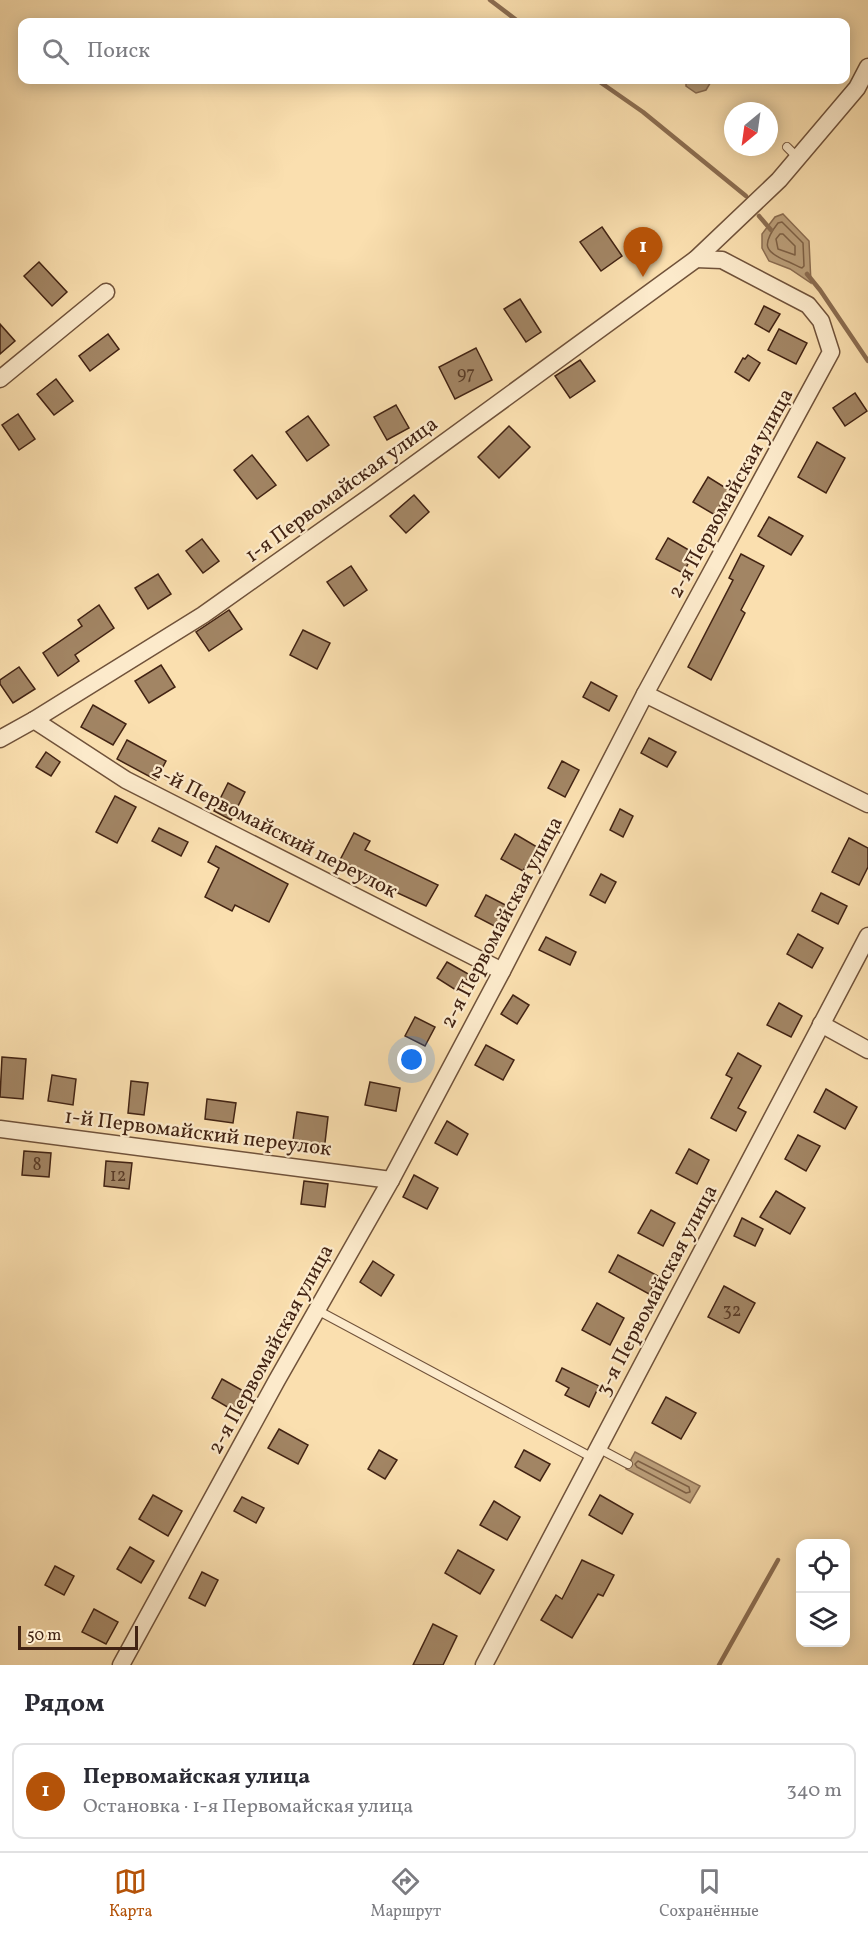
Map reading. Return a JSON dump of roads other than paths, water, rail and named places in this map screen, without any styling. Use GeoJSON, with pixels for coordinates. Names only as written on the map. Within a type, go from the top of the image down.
{"type":"FeatureCollection","features":[{"type":"Feature","properties":{"kind":"street","name":"1-я Первомайская улица"},"geometry":{"type":"LineString","coordinates":[[0,739],[213,608],[696,259],[779,180],[793,153],[862,88],[868,67]]}},
{"type":"Feature","properties":{"kind":"street","name":"2-я Первомайская улица"},"geometry":{"type":"LineString","coordinates":[[121,1665],[391,1180],[645,694],[831,352],[821,321],[808,305],[722,260],[696,259]]}},
{"type":"Feature","properties":{"kind":"street"},"geometry":{"type":"LineString","coordinates":[[0,379],[106,292]]}},
{"type":"Feature","properties":{"kind":"street"},"geometry":{"type":"LineString","coordinates":[[645,694],[868,804]]}},
{"type":"Feature","properties":{"kind":"street","name":"2-й Первомайский переулок"},"geometry":{"type":"LineString","coordinates":[[34,720],[126,780],[502,971]]}},
{"type":"Feature","properties":{"kind":"street","name":"3-я Первомайская улица"},"geometry":{"type":"LineString","coordinates":[[484,1665],[868,936]]}},
{"type":"Feature","properties":{"kind":"street"},"geometry":{"type":"LineString","coordinates":[[821,1024],[868,1050]]}},
{"type":"Feature","properties":{"kind":"street","name":"1-й Первомайский переулок"},"geometry":{"type":"LineString","coordinates":[[0,1129],[391,1180]]}},
{"type":"Feature","properties":{"kind":"lane"},"geometry":{"type":"LineString","coordinates":[[317,1310],[595,1453],[628,1464]]}},
{"type":"Feature","properties":{"kind":"water"},"geometry":{"type":"Polygon","coordinates":[[[686,84],[710,84],[706,90],[696,93],[686,84]]]}},
{"type":"Feature","properties":{"kind":"water"},"geometry":{"type":"Polygon","coordinates":[[[783,214],[809,241],[811,283],[790,269],[769,261],[762,248],[762,234],[775,217],[783,214]]]}},
{"type":"Feature","properties":{"kind":"water"},"geometry":{"type":"Polygon","coordinates":[[[635,1452],[700,1486],[690,1503],[626,1469],[635,1452]]]}},
{"type":"Feature","properties":{"kind":"waterway"},"geometry":{"type":"LineString","coordinates":[[490,0],[514,18]]}},
{"type":"Feature","properties":{"kind":"waterway"},"geometry":{"type":"LineString","coordinates":[[603,84],[643,112],[746,196]]}},
{"type":"Feature","properties":{"kind":"waterway"},"geometry":{"type":"LineString","coordinates":[[759,216],[771,230]]}},
{"type":"Feature","properties":{"kind":"waterway"},"geometry":{"type":"LineString","coordinates":[[807,274],[868,361]]}},
{"type":"Feature","properties":{"kind":"waterway"},"geometry":{"type":"LineString","coordinates":[[719,1665],[778,1560]]}},
{"type":"Feature","properties":{"kind":"place","name":"Первомайская улица"},"geometry":{"type":"Point","coordinates":[643,277]}}]}
